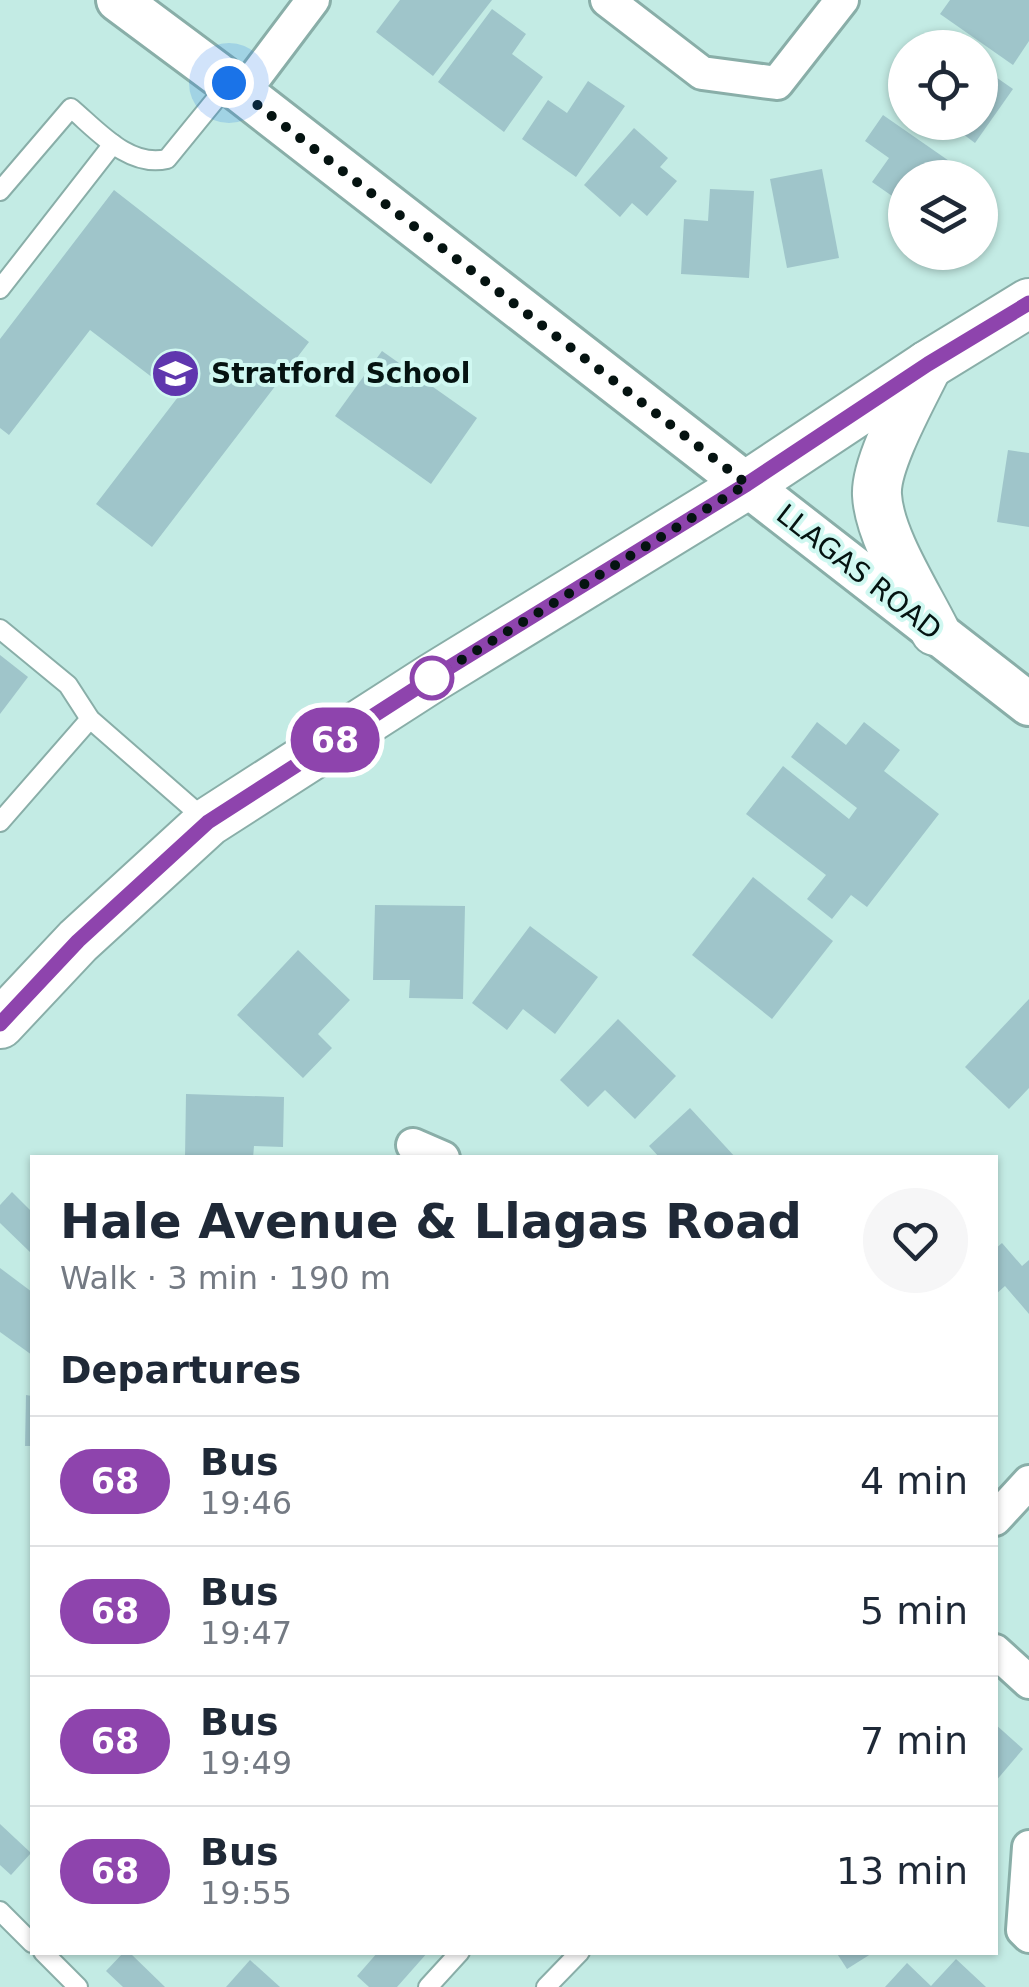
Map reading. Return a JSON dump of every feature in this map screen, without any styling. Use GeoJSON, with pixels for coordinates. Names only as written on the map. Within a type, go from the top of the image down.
{"type":"FeatureCollection","features":[{"type":"Feature","properties":{"kind":"main road"},"geometry":{"type":"LineString","coordinates":[[0,1024],[78,941],[208,822],[1029,302]]}},
{"type":"Feature","properties":{"kind":"main road"},"geometry":{"type":"LineString","coordinates":[[928,364],[885,457],[876,494],[888,534],[935,631]]}},
{"type":"Feature","properties":{"kind":"street","name":"LLAGAS ROAD"},"geometry":{"type":"LineString","coordinates":[[118,0],[1029,704]]}},
{"type":"Feature","properties":{"kind":"street"},"geometry":{"type":"LineString","coordinates":[[236,88],[313,0]]}},
{"type":"Feature","properties":{"kind":"street"},"geometry":{"type":"LineString","coordinates":[[606,0],[702,73],[777,83],[842,0]]}},
{"type":"Feature","properties":{"kind":"street"},"geometry":{"type":"LineString","coordinates":[[998,1516],[1029,1482]]}},
{"type":"Feature","properties":{"kind":"street"},"geometry":{"type":"LineString","coordinates":[[998,1653],[1029,1682]]}},
{"type":"Feature","properties":{"kind":"street"},"geometry":{"type":"LineString","coordinates":[[1029,1846],[1022,1930],[1029,1936]]}},
{"type":"Feature","properties":{"kind":"lane"},"geometry":{"type":"LineString","coordinates":[[0,191],[71,108],[141,161],[167,159],[236,88]]}},
{"type":"Feature","properties":{"kind":"lane"},"geometry":{"type":"LineString","coordinates":[[0,289],[114,144]]}},
{"type":"Feature","properties":{"kind":"lane"},"geometry":{"type":"LineString","coordinates":[[0,629],[68,685],[90,719],[208,822]]}},
{"type":"Feature","properties":{"kind":"lane"},"geometry":{"type":"LineString","coordinates":[[0,822],[90,719]]}},
{"type":"Feature","properties":{"kind":"lane"},"geometry":{"type":"LineString","coordinates":[[0,1911],[30,1940]]}},
{"type":"Feature","properties":{"kind":"lane"},"geometry":{"type":"LineString","coordinates":[[46,1955],[78,1987]]}},
{"type":"Feature","properties":{"kind":"lane"},"geometry":{"type":"LineString","coordinates":[[428,1987],[457,1955]]}},
{"type":"Feature","properties":{"kind":"lane"},"geometry":{"type":"LineString","coordinates":[[546,1987],[577,1955]]}},
{"type":"Feature","properties":{"kind":"building"},"geometry":{"type":"Polygon","coordinates":[[[400,0],[492,0],[433,76],[376,32],[400,0]]]}},
{"type":"Feature","properties":{"kind":"building"},"geometry":{"type":"Polygon","coordinates":[[[950,0],[1029,0],[1029,41],[1013,65],[998,55],[998,30],[963,30],[940,14],[950,0]]]}},
{"type":"Feature","properties":{"kind":"building"},"geometry":{"type":"Polygon","coordinates":[[[492,9],[526,34],[512,54],[543,77],[504,132],[438,82],[492,9]]]}},
{"type":"Feature","properties":{"kind":"building"},"geometry":{"type":"Polygon","coordinates":[[[998,79],[1013,89],[998,110],[998,79]]]}},
{"type":"Feature","properties":{"kind":"building"},"geometry":{"type":"Polygon","coordinates":[[[588,81],[625,106],[576,177],[522,139],[548,100],[567,113],[588,81]]]}},
{"type":"Feature","properties":{"kind":"building"},"geometry":{"type":"Polygon","coordinates":[[[883,115],[888,118],[888,140],[919,140],[948,160],[888,160],[888,193],[872,182],[889,158],[865,141],[883,115]]]}},
{"type":"Feature","properties":{"kind":"building"},"geometry":{"type":"Polygon","coordinates":[[[634,128],[668,158],[660,167],[677,181],[647,216],[632,203],[620,217],[584,185],[634,128]]]}},
{"type":"Feature","properties":{"kind":"building"},"geometry":{"type":"Polygon","coordinates":[[[822,169],[839,258],[787,268],[770,179],[822,169]]]}},
{"type":"Feature","properties":{"kind":"building"},"geometry":{"type":"Polygon","coordinates":[[[710,189],[754,191],[749,278],[681,274],[684,219],[708,221],[710,189]]]}},
{"type":"Feature","properties":{"kind":"building"},"geometry":{"type":"Polygon","coordinates":[[[114,190],[309,342],[152,547],[96,504],[178,397],[90,330],[9,435],[0,428],[0,339],[114,190]]]}},
{"type":"Feature","properties":{"kind":"building"},"geometry":{"type":"Polygon","coordinates":[[[382,351],[477,418],[431,484],[335,416],[382,351]]]}},
{"type":"Feature","properties":{"kind":"building"},"geometry":{"type":"Polygon","coordinates":[[[1008,450],[1029,453],[1029,527],[997,522],[1008,450]]]}},
{"type":"Feature","properties":{"kind":"building"},"geometry":{"type":"Polygon","coordinates":[[[0,655],[28,677],[0,714],[0,655]]]}},
{"type":"Feature","properties":{"kind":"building"},"geometry":{"type":"Polygon","coordinates":[[[817,722],[846,745],[864,722],[900,750],[884,771],[939,814],[867,907],[851,895],[832,919],[807,899],[826,875],[746,814],[783,766],[849,819],[857,808],[791,757],[817,722]]]}},
{"type":"Feature","properties":{"kind":"building"},"geometry":{"type":"Polygon","coordinates":[[[753,877],[833,941],[772,1019],[692,955],[753,877]]]}},
{"type":"Feature","properties":{"kind":"building"},"geometry":{"type":"Polygon","coordinates":[[[375,905],[465,906],[463,999],[409,998],[410,980],[373,980],[375,905]]]}},
{"type":"Feature","properties":{"kind":"building"},"geometry":{"type":"Polygon","coordinates":[[[530,926],[598,977],[555,1034],[523,1009],[507,1030],[472,1003],[530,926]]]}},
{"type":"Feature","properties":{"kind":"building"},"geometry":{"type":"Polygon","coordinates":[[[298,950],[350,1000],[318,1034],[332,1048],[303,1078],[237,1015],[298,950]]]}},
{"type":"Feature","properties":{"kind":"building"},"geometry":{"type":"Polygon","coordinates":[[[1029,999],[1029,1088],[1009,1109],[965,1067],[1029,999]]]}},
{"type":"Feature","properties":{"kind":"building"},"geometry":{"type":"Polygon","coordinates":[[[618,1019],[676,1076],[635,1119],[605,1090],[588,1107],[560,1080],[618,1019]]]}},
{"type":"Feature","properties":{"kind":"building"},"geometry":{"type":"Polygon","coordinates":[[[186,1094],[284,1097],[283,1147],[254,1146],[253,1155],[185,1155],[186,1094]]]}},
{"type":"Feature","properties":{"kind":"building"},"geometry":{"type":"Polygon","coordinates":[[[690,1108],[733,1155],[657,1155],[649,1146],[690,1108]]]}},
{"type":"Feature","properties":{"kind":"building"},"geometry":{"type":"Polygon","coordinates":[[[12,1192],[30,1210],[30,1252],[0,1223],[0,1205],[12,1192]]]}},
{"type":"Feature","properties":{"kind":"building"},"geometry":{"type":"Polygon","coordinates":[[[1002,1243],[1022,1266],[1029,1260],[1029,1314],[1005,1286],[998,1292],[998,1246],[1002,1243]]]}},
{"type":"Feature","properties":{"kind":"building"},"geometry":{"type":"Polygon","coordinates":[[[0,1268],[30,1290],[30,1354],[0,1332],[0,1268]]]}},
{"type":"Feature","properties":{"kind":"building"},"geometry":{"type":"Polygon","coordinates":[[[26,1395],[30,1396],[30,1446],[25,1446],[26,1395]]]}},
{"type":"Feature","properties":{"kind":"building"},"geometry":{"type":"Polygon","coordinates":[[[998,1727],[1023,1749],[998,1778],[998,1727]]]}},
{"type":"Feature","properties":{"kind":"building"},"geometry":{"type":"Polygon","coordinates":[[[0,1824],[30,1854],[11,1875],[0,1865],[0,1824]]]}},
{"type":"Feature","properties":{"kind":"building"},"geometry":{"type":"Polygon","coordinates":[[[121,1955],[132,1955],[165,1987],[123,1987],[106,1971],[121,1955]]]}},
{"type":"Feature","properties":{"kind":"building"},"geometry":{"type":"Polygon","coordinates":[[[375,1955],[425,1955],[397,1987],[369,1987],[357,1976],[375,1955]]]}},
{"type":"Feature","properties":{"kind":"building"},"geometry":{"type":"Polygon","coordinates":[[[838,1955],[869,1955],[847,1969],[838,1955]]]}},
{"type":"Feature","properties":{"kind":"building"},"geometry":{"type":"Polygon","coordinates":[[[956,1959],[986,1987],[885,1987],[907,1963],[931,1986],[956,1959]]]}},
{"type":"Feature","properties":{"kind":"building"},"geometry":{"type":"Polygon","coordinates":[[[250,1960],[280,1987],[226,1987],[250,1960]]]}},
{"type":"Feature","properties":{"kind":"bus line","name":"68"},"geometry":{"type":"LineString","coordinates":[[0,1024],[78,941],[208,822],[1029,303]]}},
{"type":"Feature","properties":{"kind":"place","name":"Stratford School"},"geometry":{"type":"Point","coordinates":[176,373]}},
{"type":"Feature","properties":{"kind":"route"},"geometry":{"type":"LineString","coordinates":[[229,83],[747,484],[432,678]]}}]}
